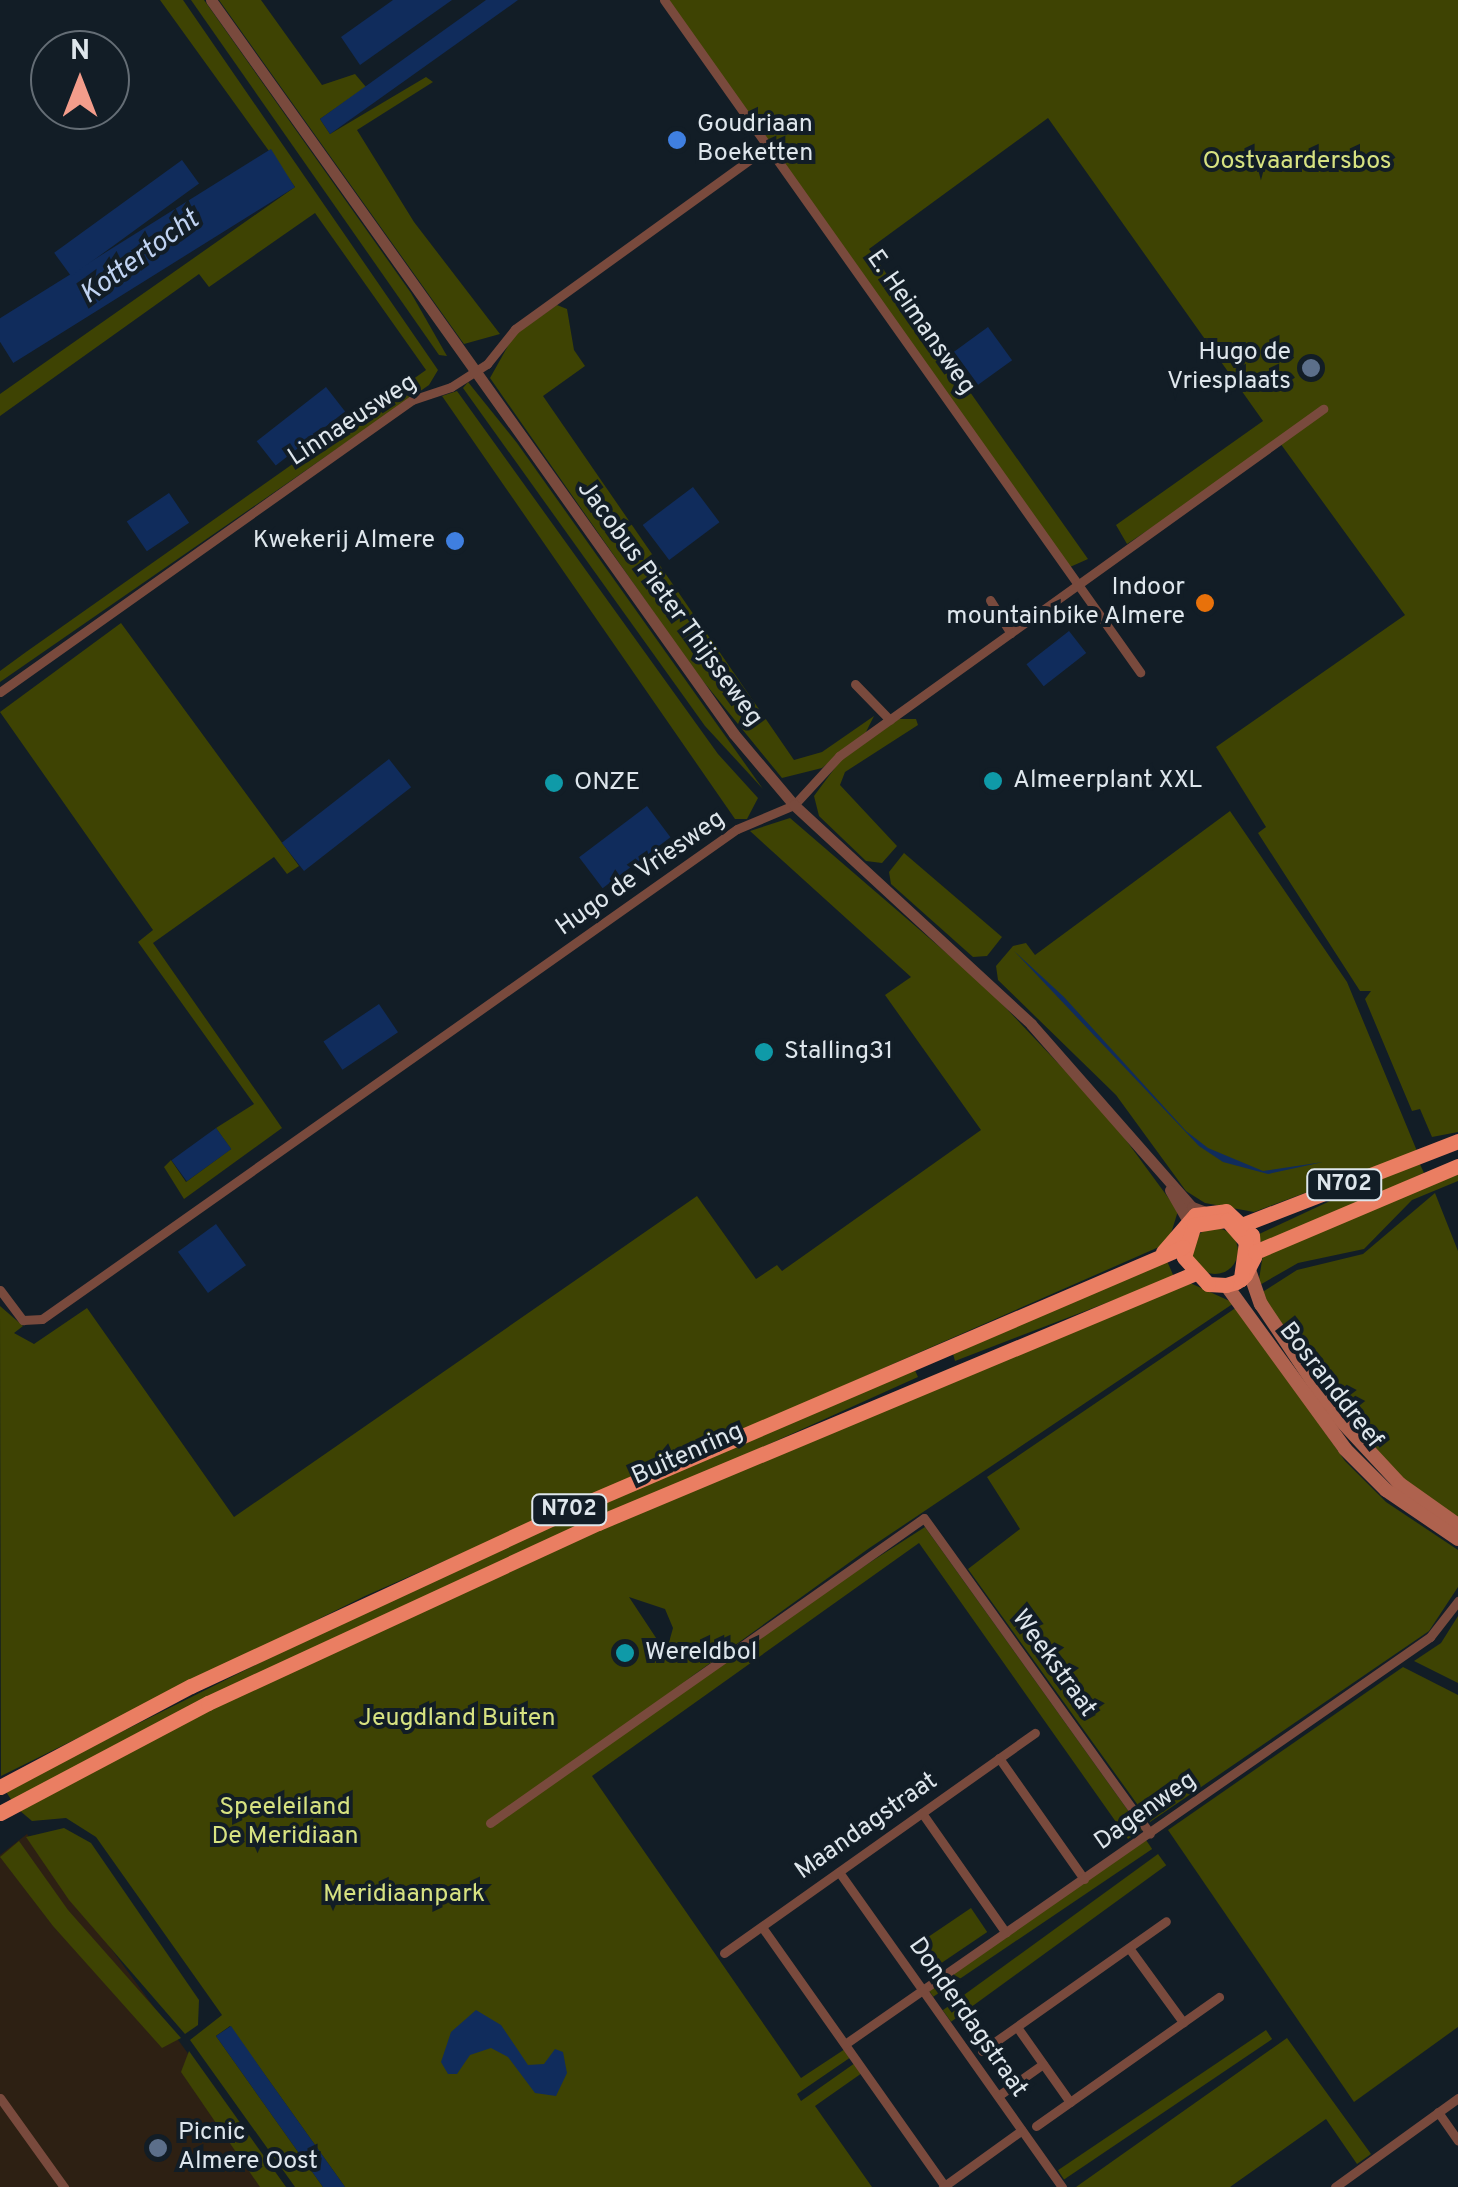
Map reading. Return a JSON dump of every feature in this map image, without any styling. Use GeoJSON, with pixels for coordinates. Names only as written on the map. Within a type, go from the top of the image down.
{"type":"FeatureCollection","features":[{"type":"Feature","properties":{"kind":"highway","name":"N702"},"geometry":{"type":"LineString","coordinates":[[1189,1225],[1212,1218],[1242,1223],[1458,1142]]}},
{"type":"Feature","properties":{"kind":"highway","name":"N702"},"geometry":{"type":"LineString","coordinates":[[1254,1252],[1458,1166]]}},
{"type":"Feature","properties":{"kind":"highway","name":"N702"},"geometry":{"type":"LineString","coordinates":[[1203,1212],[1226,1211],[1242,1223]]}},
{"type":"Feature","properties":{"kind":"highway"},"geometry":{"type":"LineString","coordinates":[[1203,1212],[1189,1225],[1180,1244],[1193,1274],[1239,1278]]}},
{"type":"Feature","properties":{"kind":"highway"},"geometry":{"type":"LineString","coordinates":[[1239,1278],[1254,1252],[1242,1223]]}},
{"type":"Feature","properties":{"kind":"highway"},"geometry":{"type":"LineString","coordinates":[[1239,1278],[1247,1247],[1242,1223]]}},
{"type":"Feature","properties":{"kind":"highway","name":"Buitenring"},"geometry":{"type":"LineString","coordinates":[[0,1787],[191,1686],[570,1510],[1152,1260],[1180,1244]]}},
{"type":"Feature","properties":{"kind":"highway","name":"Buitenring"},"geometry":{"type":"LineString","coordinates":[[0,1814],[208,1703],[598,1523],[1193,1274]]}},
{"type":"Feature","properties":{"kind":"main road","name":"Bosranddreef"},"geometry":{"type":"LineString","coordinates":[[1239,1278],[1355,1438],[1400,1484],[1458,1525]]}},
{"type":"Feature","properties":{"kind":"main road","name":"Bosranddreef"},"geometry":{"type":"LineString","coordinates":[[1239,1278],[1345,1449],[1386,1490],[1458,1539]]}},
{"type":"Feature","properties":{"kind":"street","name":"Jacobus Pieter Thijsseweg"},"geometry":{"type":"LineString","coordinates":[[212,0],[701,692],[794,805],[1030,1024],[1162,1172],[1203,1212]]}},
{"type":"Feature","properties":{"kind":"street","name":"E. Heimansweg"},"geometry":{"type":"LineString","coordinates":[[664,0],[1140,672]]}},
{"type":"Feature","properties":{"kind":"street","name":"Linnaeusweg"},"geometry":{"type":"LineString","coordinates":[[0,692],[412,400],[494,358],[515,329],[769,146]]}},
{"type":"Feature","properties":{"kind":"street","name":"Hugo de Vriesweg"},"geometry":{"type":"LineString","coordinates":[[2,1297],[20,1317],[42,1319],[736,829],[794,805],[839,756],[1323,409]]}},
{"type":"Feature","properties":{"kind":"street"},"geometry":{"type":"LineString","coordinates":[[990,600],[1010,634]]}},
{"type":"Feature","properties":{"kind":"street"},"geometry":{"type":"LineString","coordinates":[[855,684],[890,720]]}},
{"type":"Feature","properties":{"kind":"street","name":"Jacobus Pieter Thijsseweg"},"geometry":{"type":"LineString","coordinates":[[1162,1172],[1189,1225]]}},
{"type":"Feature","properties":{"kind":"street","name":"Weekstraat"},"geometry":{"type":"LineString","coordinates":[[490,1823],[924,1518],[1150,1834]]}},
{"type":"Feature","properties":{"kind":"street","name":"Dagenweg"},"geometry":{"type":"LineString","coordinates":[[845,2044],[1430,1637],[1458,1601]]}},
{"type":"Feature","properties":{"kind":"street","name":"Maandagstraat"},"geometry":{"type":"LineString","coordinates":[[724,1954],[1034,1733]]}},
{"type":"Feature","properties":{"kind":"street"},"geometry":{"type":"LineString","coordinates":[[1000,1758],[1084,1879]]}},
{"type":"Feature","properties":{"kind":"street"},"geometry":{"type":"LineString","coordinates":[[922,1813],[1006,1933]]}},
{"type":"Feature","properties":{"kind":"street","name":"Donderdagstraat"},"geometry":{"type":"LineString","coordinates":[[839,1872],[1062,2187]]}},
{"type":"Feature","properties":{"kind":"street"},"geometry":{"type":"LineString","coordinates":[[982,2052],[1166,1921]]}},
{"type":"Feature","properties":{"kind":"street"},"geometry":{"type":"LineString","coordinates":[[762,1926],[944,2186],[1022,2130]]}},
{"type":"Feature","properties":{"kind":"street"},"geometry":{"type":"LineString","coordinates":[[1128,1948],[1183,2022]]}},
{"type":"Feature","properties":{"kind":"street"},"geometry":{"type":"LineString","coordinates":[[1036,2126],[1219,1997]]}},
{"type":"Feature","properties":{"kind":"street"},"geometry":{"type":"LineString","coordinates":[[1017,2026],[1070,2102]]}},
{"type":"Feature","properties":{"kind":"street"},"geometry":{"type":"LineString","coordinates":[[998,2096],[1044,2064]]}},
{"type":"Feature","properties":{"kind":"street"},"geometry":{"type":"LineString","coordinates":[[0,2098],[64,2187]]}},
{"type":"Feature","properties":{"kind":"street"},"geometry":{"type":"LineString","coordinates":[[1335,2187],[1458,2099]]}},
{"type":"Feature","properties":{"kind":"street"},"geometry":{"type":"LineString","coordinates":[[1438,2112],[1458,2140]]}},
{"type":"Feature","properties":{"kind":"shaded area"},"geometry":{"type":"Polygon","coordinates":[[[27,1834],[286,2187],[0,2187],[0,1855],[27,1834]]]}},
{"type":"Feature","properties":{"kind":"green space"},"geometry":{"type":"Polygon","coordinates":[[[160,0],[183,0],[438,370],[429,385],[0,682],[0,671],[426,370],[315,213],[209,287],[199,274],[0,416],[0,394],[295,187],[160,0]]]}},
{"type":"Feature","properties":{"kind":"green space"},"geometry":{"type":"Polygon","coordinates":[[[191,0],[204,0],[411,293],[447,356],[439,355],[191,0]]]}},
{"type":"Feature","properties":{"kind":"green space"},"geometry":{"type":"Polygon","coordinates":[[[219,0],[261,0],[322,85],[355,74],[366,87],[320,119],[330,134],[426,77],[433,82],[357,130],[414,222],[500,334],[464,344],[219,0]]]}},
{"type":"Feature","properties":{"kind":"green space","name":"Oostvaardersbos"},"geometry":{"type":"Polygon","coordinates":[[[668,0],[1458,0],[1458,1132],[1432,1137],[1420,1109],[1412,1111],[1365,999],[1371,991],[1360,991],[1258,833],[1266,827],[1216,747],[1405,615],[1280,443],[1127,544],[1116,525],[1263,421],[1048,118],[869,249],[1088,559],[1070,567],[668,0]]]}},
{"type":"Feature","properties":{"kind":"green space"},"geometry":{"type":"Polygon","coordinates":[[[557,305],[567,309],[574,350],[585,366],[543,396],[794,760],[822,752],[874,716],[866,732],[822,768],[782,778],[694,670],[490,378],[514,335],[557,305]]]}},
{"type":"Feature","properties":{"kind":"green space"},"geometry":{"type":"Polygon","coordinates":[[[468,382],[517,443],[763,789],[705,726],[463,388],[468,382]]]}},
{"type":"Feature","properties":{"kind":"green space"},"geometry":{"type":"Polygon","coordinates":[[[457,391],[718,754],[758,798],[747,819],[735,819],[442,396],[457,391]]]}},
{"type":"Feature","properties":{"kind":"green space"},"geometry":{"type":"Polygon","coordinates":[[[121,623],[299,866],[287,874],[274,857],[153,943],[282,1128],[184,1199],[164,1167],[171,1160],[186,1182],[231,1149],[216,1128],[254,1104],[138,942],[153,930],[0,712],[121,623]]]}},
{"type":"Feature","properties":{"kind":"green space"},"geometry":{"type":"Polygon","coordinates":[[[899,719],[916,719],[918,725],[845,772],[840,785],[897,846],[882,863],[866,861],[819,816],[814,796],[840,761],[899,719]]]}},
{"type":"Feature","properties":{"kind":"green space"},"geometry":{"type":"Polygon","coordinates":[[[1230,811],[1347,982],[1417,1151],[1254,1212],[1205,1203],[1186,1191],[1116,1095],[998,980],[996,966],[1013,946],[1026,943],[1035,955],[1230,811]]]}},
{"type":"Feature","properties":{"kind":"green space"},"geometry":{"type":"Polygon","coordinates":[[[790,818],[986,987],[1109,1117],[1178,1211],[1168,1243],[365,1596],[1,1776],[0,1306],[23,1326],[14,1333],[34,1344],[87,1308],[234,1517],[697,1196],[756,1279],[777,1265],[782,1271],[981,1130],[885,995],[911,977],[750,831],[790,818]]]}},
{"type":"Feature","properties":{"kind":"green space"},"geometry":{"type":"Polygon","coordinates":[[[904,853],[1002,937],[987,956],[973,957],[891,884],[889,872],[904,853]]]}},
{"type":"Feature","properties":{"kind":"green space"},"geometry":{"type":"Polygon","coordinates":[[[1418,1160],[1424,1173],[1264,1247],[1258,1235],[1418,1160]]]}},
{"type":"Feature","properties":{"kind":"green space"},"geometry":{"type":"Polygon","coordinates":[[[1458,1172],[1458,1181],[1412,1200],[1364,1249],[1298,1263],[1258,1286],[1263,1254],[1458,1172]]]}},
{"type":"Feature","properties":{"kind":"green space"},"geometry":{"type":"Polygon","coordinates":[[[1435,1193],[1458,1251],[1458,1519],[1405,1483],[1361,1439],[1261,1293],[1297,1270],[1363,1254],[1435,1193]]]}},
{"type":"Feature","properties":{"kind":"green space"},"geometry":{"type":"Polygon","coordinates":[[[1215,1228],[1231,1235],[1238,1251],[1231,1267],[1215,1274],[1199,1267],[1192,1251],[1199,1235],[1215,1228]]]}},
{"type":"Feature","properties":{"kind":"green space"},"geometry":{"type":"Polygon","coordinates":[[[1167,1261],[1174,1277],[955,1361],[952,1350],[1167,1261]]]}},
{"type":"Feature","properties":{"kind":"green space","name":"Meridiaanpark"},"geometry":{"type":"Polygon","coordinates":[[[1188,1282],[1234,1303],[868,1549],[684,1682],[925,1527],[1142,1830],[1128,1839],[919,1543],[592,1776],[801,2078],[845,2049],[851,2057],[797,2094],[801,2101],[855,2063],[862,2073],[815,2106],[872,2187],[345,2187],[230,2026],[216,2036],[323,2187],[295,2187],[190,2040],[222,2015],[96,1837],[66,1818],[32,1821],[19,1810],[222,1701],[735,1469],[1188,1282]],[[629,1597],[666,1653],[673,1628],[665,1609],[629,1597]]]}},
{"type":"Feature","properties":{"kind":"green space"},"geometry":{"type":"Polygon","coordinates":[[[1237,1307],[1345,1461],[1386,1502],[1458,1550],[1458,1587],[1429,1631],[1150,1822],[968,1569],[1020,1529],[987,1477],[1237,1307]]]}},
{"type":"Feature","properties":{"kind":"green space"},"geometry":{"type":"Polygon","coordinates":[[[913,1366],[918,1377],[233,1685],[12,1801],[5,1790],[420,1583],[913,1366]]]}},
{"type":"Feature","properties":{"kind":"green space"},"geometry":{"type":"Polygon","coordinates":[[[1458,1616],[1458,1683],[1414,1661],[1441,1643],[1458,1616]]]}},
{"type":"Feature","properties":{"kind":"green space"},"geometry":{"type":"Polygon","coordinates":[[[1403,1667],[1458,1695],[1458,2027],[1354,2102],[1168,1830],[1403,1667]]]}},
{"type":"Feature","properties":{"kind":"green space"},"geometry":{"type":"Polygon","coordinates":[[[64,1828],[91,1843],[199,2000],[198,2025],[185,2034],[69,1900],[26,1837],[64,1828]]]}},
{"type":"Feature","properties":{"kind":"green space"},"geometry":{"type":"Polygon","coordinates":[[[1146,1840],[1152,1849],[933,1997],[927,1988],[1146,1840]]]}},
{"type":"Feature","properties":{"kind":"green space"},"geometry":{"type":"Polygon","coordinates":[[[19,1841],[68,1910],[181,2038],[162,2048],[53,1926],[0,1857],[19,1841]]]}},
{"type":"Feature","properties":{"kind":"green space"},"geometry":{"type":"Polygon","coordinates":[[[1158,1854],[1166,1865],[951,2022],[943,2010],[1158,1854]]]}},
{"type":"Feature","properties":{"kind":"green space"},"geometry":{"type":"Polygon","coordinates":[[[971,1908],[987,1932],[929,1971],[913,1947],[971,1908]]]}},
{"type":"Feature","properties":{"kind":"green space"},"geometry":{"type":"Polygon","coordinates":[[[1266,2030],[1272,2039],[1064,2179],[1058,2170],[1266,2030]]]}},
{"type":"Feature","properties":{"kind":"green space"},"geometry":{"type":"Polygon","coordinates":[[[1287,2038],[1371,2154],[1357,2164],[1326,2119],[1230,2187],[1076,2187],[1287,2038]]]}},
{"type":"Feature","properties":{"kind":"green space"},"geometry":{"type":"Polygon","coordinates":[[[189,2051],[286,2187],[260,2187],[181,2072],[189,2051]]]}},
{"type":"Feature","properties":{"kind":"water"},"geometry":{"type":"Polygon","coordinates":[[[393,0],[452,0],[360,65],[341,37],[393,0]]]}},
{"type":"Feature","properties":{"kind":"water"},"geometry":{"type":"Polygon","coordinates":[[[486,0],[518,0],[330,134],[320,119],[486,0]]]}},
{"type":"Feature","properties":{"kind":"water","name":"Kottertocht"},"geometry":{"type":"Polygon","coordinates":[[[271,149],[295,187],[13,363],[0,342],[0,318],[271,149]]]}},
{"type":"Feature","properties":{"kind":"water"},"geometry":{"type":"Polygon","coordinates":[[[182,160],[199,183],[71,276],[54,253],[182,160]]]}},
{"type":"Feature","properties":{"kind":"water"},"geometry":{"type":"Polygon","coordinates":[[[988,327],[1012,360],[978,385],[954,352],[988,327]]]}},
{"type":"Feature","properties":{"kind":"water"},"geometry":{"type":"Polygon","coordinates":[[[326,387],[345,411],[276,466],[257,441],[326,387]]]}},
{"type":"Feature","properties":{"kind":"water"},"geometry":{"type":"Polygon","coordinates":[[[693,487],[719,522],[669,560],[643,525],[693,487]]]}},
{"type":"Feature","properties":{"kind":"water"},"geometry":{"type":"Polygon","coordinates":[[[169,493],[189,523],[147,551],[127,522],[169,493]]]}},
{"type":"Feature","properties":{"kind":"water"},"geometry":{"type":"Polygon","coordinates":[[[1069,631],[1086,653],[1044,686],[1026,664],[1069,631]]]}},
{"type":"Feature","properties":{"kind":"water"},"geometry":{"type":"Polygon","coordinates":[[[389,759],[411,787],[304,871],[282,843],[389,759]]]}},
{"type":"Feature","properties":{"kind":"water"},"geometry":{"type":"Polygon","coordinates":[[[647,806],[670,837],[603,888],[579,857],[647,806]]]}},
{"type":"Feature","properties":{"kind":"water"},"geometry":{"type":"Polygon","coordinates":[[[1014,951],[1064,997],[1186,1131],[1208,1148],[1263,1171],[1323,1162],[1268,1174],[1223,1162],[1199,1146],[1014,951]]]}},
{"type":"Feature","properties":{"kind":"water"},"geometry":{"type":"Polygon","coordinates":[[[379,1004],[398,1032],[342,1070],[323,1041],[379,1004]]]}},
{"type":"Feature","properties":{"kind":"water"},"geometry":{"type":"Polygon","coordinates":[[[216,1128],[231,1149],[187,1181],[172,1160],[216,1128]]]}},
{"type":"Feature","properties":{"kind":"water"},"geometry":{"type":"Polygon","coordinates":[[[216,1224],[246,1265],[208,1293],[178,1252],[216,1224]]]}},
{"type":"Feature","properties":{"kind":"water"},"geometry":{"type":"Polygon","coordinates":[[[476,2010],[501,2025],[528,2065],[544,2064],[555,2049],[563,2052],[567,2073],[556,2096],[535,2093],[508,2057],[491,2048],[470,2055],[457,2074],[448,2074],[441,2062],[451,2032],[476,2010]]]}},
{"type":"Feature","properties":{"kind":"water"},"geometry":{"type":"Polygon","coordinates":[[[231,2026],[345,2187],[323,2187],[216,2036],[231,2026]]]}},
{"type":"Feature","properties":{"kind":"place","name":"Goudriaan Boeketten"},"geometry":{"type":"Point","coordinates":[677,140]}},
{"type":"Feature","properties":{"kind":"place","name":"Hugo de Vriesplaats"},"geometry":{"type":"Point","coordinates":[1311,368]}},
{"type":"Feature","properties":{"kind":"place","name":"Kwekerij Almere"},"geometry":{"type":"Point","coordinates":[455,541]}},
{"type":"Feature","properties":{"kind":"place","name":"Indoor mountainbike Almere"},"geometry":{"type":"Point","coordinates":[1205,603]}},
{"type":"Feature","properties":{"kind":"place","name":"Almeerplant XXL"},"geometry":{"type":"Point","coordinates":[993,781]}},
{"type":"Feature","properties":{"kind":"place","name":"ONZE"},"geometry":{"type":"Point","coordinates":[554,783]}},
{"type":"Feature","properties":{"kind":"place","name":"Stalling31"},"geometry":{"type":"Point","coordinates":[764,1052]}},
{"type":"Feature","properties":{"kind":"place","name":"Wereldbol"},"geometry":{"type":"Point","coordinates":[625,1653]}},
{"type":"Feature","properties":{"kind":"place","name":"Picnic Almere Oost"},"geometry":{"type":"Point","coordinates":[158,2148]}},
{"type":"Feature","properties":{"kind":"park label","name":"Jeugdland Buiten"},"geometry":{"type":"Point","coordinates":[457,1719]}},
{"type":"Feature","properties":{"kind":"park label","name":"Speeleiland De Meridiaan"},"geometry":{"type":"Point","coordinates":[285,1824]}}]}
